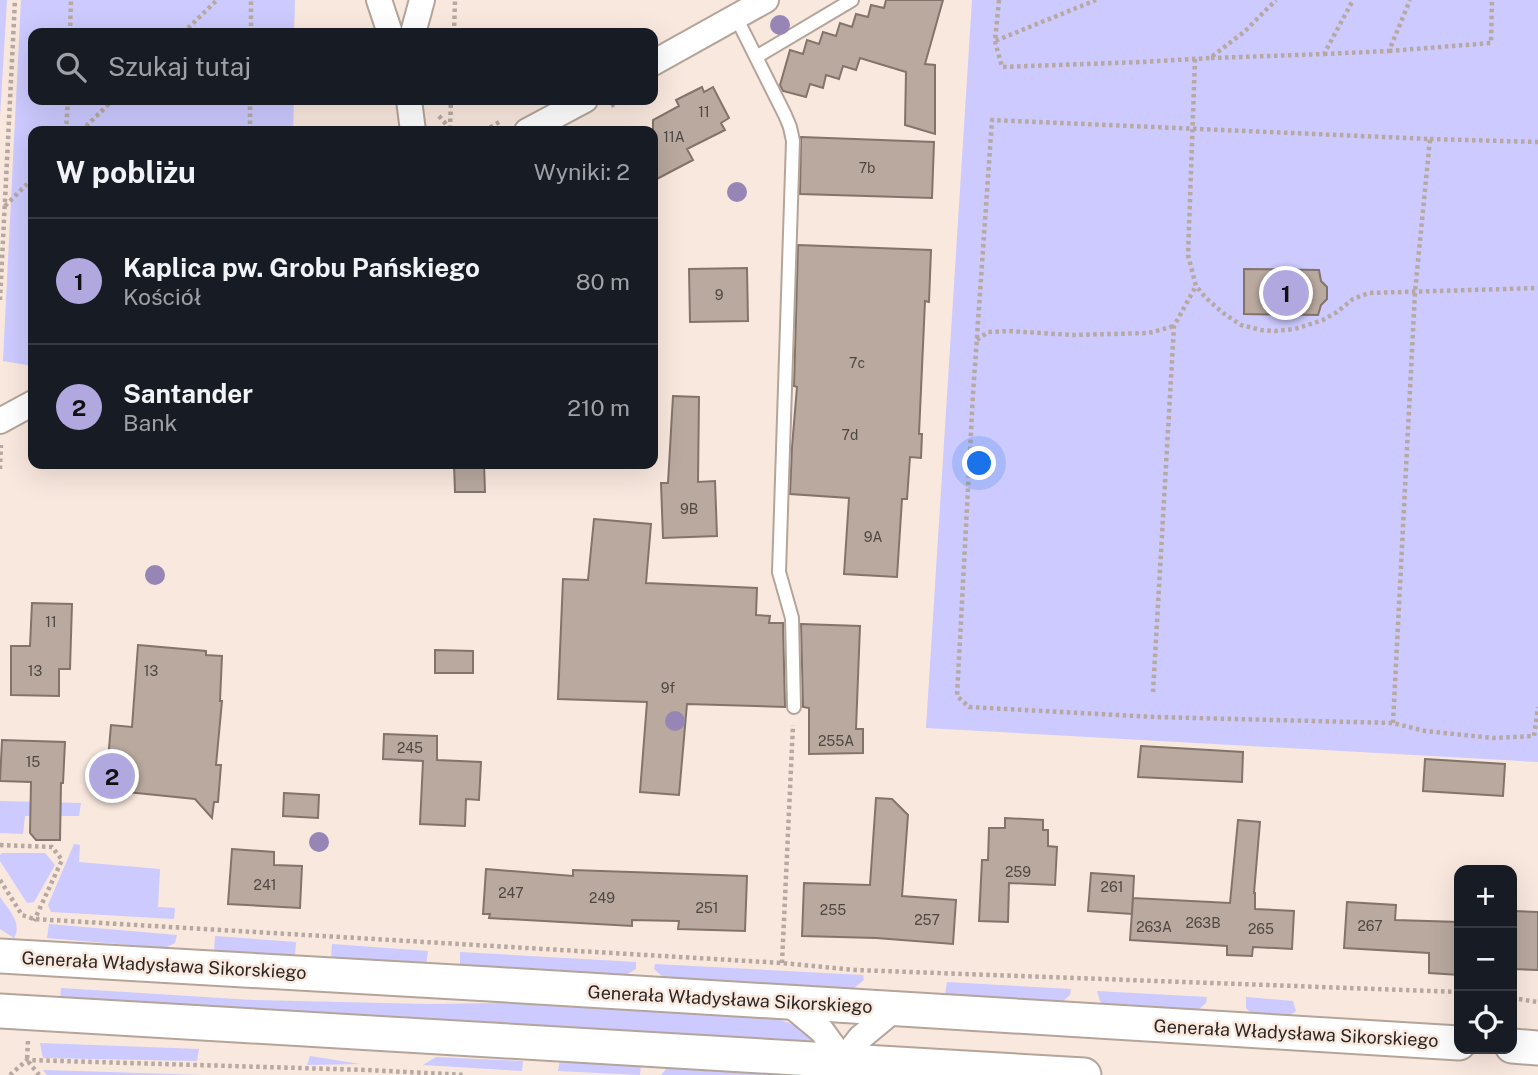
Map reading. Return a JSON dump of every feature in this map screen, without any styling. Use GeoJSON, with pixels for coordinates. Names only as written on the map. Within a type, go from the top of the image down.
{"type":"FeatureCollection","features":[{"type":"Feature","properties":{"kind":"main road","name":"Generała Władysława Sikorskiego"},"geometry":{"type":"LineString","coordinates":[[0,956],[1454,1043]]}},
{"type":"Feature","properties":{"kind":"main road"},"geometry":{"type":"LineString","coordinates":[[0,1011],[842,1068],[1084,1075]]}},
{"type":"Feature","properties":{"kind":"main road"},"geometry":{"type":"LineString","coordinates":[[1517,1046],[1538,1048]]}},
{"type":"Feature","properties":{"kind":"street"},"geometry":{"type":"LineString","coordinates":[[379,0],[388,28]]}},
{"type":"Feature","properties":{"kind":"street"},"geometry":{"type":"LineString","coordinates":[[414,28],[422,0]]}},
{"type":"Feature","properties":{"kind":"street"},"geometry":{"type":"LineString","coordinates":[[658,60],[766,0]]}},
{"type":"Feature","properties":{"kind":"street"},"geometry":{"type":"LineString","coordinates":[[410,105],[412,126]]}},
{"type":"Feature","properties":{"kind":"street"},"geometry":{"type":"LineString","coordinates":[[536,126],[576,105]]}},
{"type":"Feature","properties":{"kind":"street"},"geometry":{"type":"LineString","coordinates":[[0,421],[28,406]]}},
{"type":"Feature","properties":{"kind":"street"},"geometry":{"type":"LineString","coordinates":[[787,1002],[822,1031],[842,1068]]}},
{"type":"Feature","properties":{"kind":"street"},"geometry":{"type":"LineString","coordinates":[[842,1068],[860,1038],[895,1009]]}},
{"type":"Feature","properties":{"kind":"lane"},"geometry":{"type":"LineString","coordinates":[[756,57],[852,0]]}},
{"type":"Feature","properties":{"kind":"lane"},"geometry":{"type":"LineString","coordinates":[[736,18],[785,115],[793,141],[779,572],[792,618],[794,707]]}},
{"type":"Feature","properties":{"kind":"path"},"geometry":{"type":"LineString","coordinates":[[0,300],[15,0]]}},
{"type":"Feature","properties":{"kind":"path"},"geometry":{"type":"LineString","coordinates":[[70,28],[71,0]]}},
{"type":"Feature","properties":{"kind":"path"},"geometry":{"type":"LineString","coordinates":[[188,28],[217,0]]}},
{"type":"Feature","properties":{"kind":"path"},"geometry":{"type":"LineString","coordinates":[[251,0],[251,28]]}},
{"type":"Feature","properties":{"kind":"path"},"geometry":{"type":"LineString","coordinates":[[454,28],[455,0]]}},
{"type":"Feature","properties":{"kind":"path"},"geometry":{"type":"LineString","coordinates":[[999,0],[995,41],[1002,67],[1389,51],[1491,43],[1492,0]]}},
{"type":"Feature","properties":{"kind":"path"},"geometry":{"type":"LineString","coordinates":[[995,41],[1096,0]]}},
{"type":"Feature","properties":{"kind":"path"},"geometry":{"type":"LineString","coordinates":[[1210,58],[1244,32],[1276,0]]}},
{"type":"Feature","properties":{"kind":"path"},"geometry":{"type":"LineString","coordinates":[[1324,54],[1353,0]]}},
{"type":"Feature","properties":{"kind":"path"},"geometry":{"type":"LineString","coordinates":[[1389,51],[1410,0]]}},
{"type":"Feature","properties":{"kind":"path"},"geometry":{"type":"LineString","coordinates":[[1195,59],[1188,255],[1196,286],[1223,313],[1241,325],[1275,331],[1295,329],[1323,320],[1353,299],[1369,293],[1538,288]]}},
{"type":"Feature","properties":{"kind":"path"},"geometry":{"type":"LineString","coordinates":[[66,126],[68,105]]}},
{"type":"Feature","properties":{"kind":"path"},"geometry":{"type":"LineString","coordinates":[[86,126],[108,105]]}},
{"type":"Feature","properties":{"kind":"path"},"geometry":{"type":"LineString","coordinates":[[250,105],[250,126]]}},
{"type":"Feature","properties":{"kind":"path"},"geometry":{"type":"LineString","coordinates":[[450,126],[452,105]]}},
{"type":"Feature","properties":{"kind":"path"},"geometry":{"type":"LineString","coordinates":[[1538,142],[992,120],[957,696],[969,707],[1155,717],[1393,723],[1424,731],[1493,738],[1534,736],[1538,707]]}},
{"type":"Feature","properties":{"kind":"path"},"geometry":{"type":"LineString","coordinates":[[1393,723],[1415,292],[1430,139]]}},
{"type":"Feature","properties":{"kind":"path"},"geometry":{"type":"LineString","coordinates":[[5,207],[28,183]]}},
{"type":"Feature","properties":{"kind":"path"},"geometry":{"type":"LineString","coordinates":[[1153,692],[1174,326],[1196,286]]}},
{"type":"Feature","properties":{"kind":"path"},"geometry":{"type":"LineString","coordinates":[[977,340],[988,332],[998,331],[1073,335],[1149,333],[1174,326]]}},
{"type":"Feature","properties":{"kind":"path"},"geometry":{"type":"LineString","coordinates":[[782,962],[794,707]]}},
{"type":"Feature","properties":{"kind":"path"},"geometry":{"type":"LineString","coordinates":[[0,845],[52,847],[62,860],[34,919]]}},
{"type":"Feature","properties":{"kind":"path"},"geometry":{"type":"LineString","coordinates":[[0,880],[22,915],[34,919],[782,962],[855,970],[1454,992]]}},
{"type":"Feature","properties":{"kind":"path"},"geometry":{"type":"LineString","coordinates":[[1517,999],[1538,1002]]}},
{"type":"Feature","properties":{"kind":"path"},"geometry":{"type":"LineString","coordinates":[[27,1060],[38,1075]]}},
{"type":"Feature","properties":{"kind":"path"},"geometry":{"type":"LineString","coordinates":[[10,1075],[27,1060],[466,1075]]}},
{"type":"Feature","properties":{"kind":"path"},"geometry":{"type":"LineString","coordinates":[[212,1066],[212,1075]]}},
{"type":"Feature","properties":{"kind":"shaded area"},"geometry":{"type":"Polygon","coordinates":[[[0,0],[7,0],[0,117],[0,0]]]}},
{"type":"Feature","properties":{"kind":"shaded area"},"geometry":{"type":"Polygon","coordinates":[[[21,0],[295,0],[294,28],[28,28],[28,105],[294,105],[293,126],[28,126],[28,365],[3,361],[21,0]]]}},
{"type":"Feature","properties":{"kind":"shaded area"},"geometry":{"type":"Polygon","coordinates":[[[972,0],[1538,0],[1538,762],[926,728],[972,0]]]}},
{"type":"Feature","properties":{"kind":"shaded area"},"geometry":{"type":"Polygon","coordinates":[[[0,801],[81,803],[79,816],[25,816],[23,834],[0,833],[0,801]]]}},
{"type":"Feature","properties":{"kind":"shaded area"},"geometry":{"type":"Polygon","coordinates":[[[74,844],[80,845],[79,862],[160,869],[158,907],[175,908],[174,919],[51,912],[48,905],[74,844]]]}},
{"type":"Feature","properties":{"kind":"shaded area"},"geometry":{"type":"Polygon","coordinates":[[[2,853],[45,853],[55,865],[34,902],[27,903],[0,861],[2,853]]]}},
{"type":"Feature","properties":{"kind":"shaded area"},"geometry":{"type":"Polygon","coordinates":[[[0,897],[16,922],[14,938],[0,929],[0,897]]]}},
{"type":"Feature","properties":{"kind":"shaded area"},"geometry":{"type":"Polygon","coordinates":[[[49,924],[177,935],[175,943],[165,948],[47,938],[49,924]]]}},
{"type":"Feature","properties":{"kind":"shaded area"},"geometry":{"type":"Polygon","coordinates":[[[215,936],[296,942],[295,956],[214,951],[215,936]]]}},
{"type":"Feature","properties":{"kind":"shaded area"},"geometry":{"type":"Polygon","coordinates":[[[332,944],[428,951],[426,966],[331,959],[332,944]]]}},
{"type":"Feature","properties":{"kind":"shaded area"},"geometry":{"type":"Polygon","coordinates":[[[460,952],[636,962],[636,969],[626,975],[460,965],[460,952]]]}},
{"type":"Feature","properties":{"kind":"shaded area"},"geometry":{"type":"Polygon","coordinates":[[[655,964],[863,975],[864,980],[854,988],[664,978],[654,969],[655,964]]]}},
{"type":"Feature","properties":{"kind":"shaded area"},"geometry":{"type":"Polygon","coordinates":[[[947,982],[1071,989],[1070,995],[1062,1002],[945,994],[947,982]]]}},
{"type":"Feature","properties":{"kind":"shaded area"},"geometry":{"type":"Polygon","coordinates":[[[61,988],[253,1000],[502,1003],[772,1017],[799,1028],[812,1040],[810,1042],[60,1000],[61,988]]]}},
{"type":"Feature","properties":{"kind":"shaded area"},"geometry":{"type":"Polygon","coordinates":[[[1097,991],[1207,997],[1206,1003],[1198,1010],[1103,1005],[1097,991]]]}},
{"type":"Feature","properties":{"kind":"shaded area"},"geometry":{"type":"Polygon","coordinates":[[[1246,997],[1293,1001],[1296,1011],[1289,1016],[1254,1016],[1246,1008],[1246,997]]]}},
{"type":"Feature","properties":{"kind":"shaded area"},"geometry":{"type":"Polygon","coordinates":[[[40,1043],[199,1049],[197,1061],[43,1058],[40,1043]]]}},
{"type":"Feature","properties":{"kind":"shaded area"},"geometry":{"type":"Polygon","coordinates":[[[310,1056],[360,1064],[307,1065],[310,1056]]]}},
{"type":"Feature","properties":{"kind":"shaded area"},"geometry":{"type":"Polygon","coordinates":[[[436,1057],[523,1061],[522,1071],[423,1065],[436,1057]]]}},
{"type":"Feature","properties":{"kind":"shaded area"},"geometry":{"type":"Polygon","coordinates":[[[560,1060],[641,1064],[640,1075],[558,1071],[560,1060]]]}},
{"type":"Feature","properties":{"kind":"shaded area"},"geometry":{"type":"Polygon","coordinates":[[[667,1068],[787,1075],[661,1075],[667,1068]]]}},
{"type":"Feature","properties":{"kind":"shaded area"},"geometry":{"type":"Polygon","coordinates":[[[43,1070],[204,1075],[47,1075],[43,1070]]]}},
{"type":"Feature","properties":{"kind":"building"},"geometry":{"type":"Polygon","coordinates":[[[886,0],[943,0],[925,64],[935,65],[935,134],[905,125],[906,72],[860,58],[856,70],[843,66],[839,79],[826,75],[823,88],[810,84],[806,97],[783,91],[780,85],[790,50],[803,54],[807,40],[819,44],[823,32],[836,36],[840,23],[852,27],[856,14],[868,17],[871,5],[884,8],[886,0]]]}},
{"type":"Feature","properties":{"kind":"building"},"geometry":{"type":"Polygon","coordinates":[[[702,87],[704,92],[713,87],[729,118],[721,123],[725,130],[687,149],[693,160],[658,178],[658,126],[653,126],[653,120],[679,106],[676,100],[702,87]]]}},
{"type":"Feature","properties":{"kind":"building"},"geometry":{"type":"Polygon","coordinates":[[[801,137],[934,142],[932,198],[800,194],[801,137]]]}},
{"type":"Feature","properties":{"kind":"building"},"geometry":{"type":"Polygon","coordinates":[[[798,245],[931,250],[929,302],[925,301],[919,434],[922,434],[921,458],[910,457],[907,499],[902,499],[897,577],[844,574],[849,498],[790,494],[797,387],[794,386],[798,245]]]}},
{"type":"Feature","properties":{"kind":"building"},"geometry":{"type":"Polygon","coordinates":[[[747,268],[748,321],[690,322],[689,269],[747,268]]]}},
{"type":"Feature","properties":{"kind":"building"},"geometry":{"type":"Polygon","coordinates":[[[1244,269],[1319,270],[1321,281],[1327,287],[1327,299],[1321,305],[1318,315],[1244,314],[1244,269]]]}},
{"type":"Feature","properties":{"kind":"building"},"geometry":{"type":"Polygon","coordinates":[[[673,396],[699,397],[698,482],[715,481],[717,536],[663,538],[661,483],[668,483],[673,396]]]}},
{"type":"Feature","properties":{"kind":"building"},"geometry":{"type":"Polygon","coordinates":[[[454,469],[484,469],[485,492],[455,492],[454,469]]]}},
{"type":"Feature","properties":{"kind":"building"},"geometry":{"type":"Polygon","coordinates":[[[594,519],[651,524],[646,583],[757,588],[756,615],[770,616],[769,623],[783,623],[785,707],[687,704],[679,795],[640,792],[647,702],[558,699],[563,579],[588,580],[594,519]]]}},
{"type":"Feature","properties":{"kind":"building"},"geometry":{"type":"Polygon","coordinates":[[[32,603],[72,604],[70,669],[59,669],[59,696],[11,695],[11,646],[30,646],[32,603]]]}},
{"type":"Feature","properties":{"kind":"building"},"geometry":{"type":"Polygon","coordinates":[[[801,624],[860,626],[856,729],[863,729],[863,753],[809,754],[809,708],[803,707],[801,624]]]}},
{"type":"Feature","properties":{"kind":"building"},"geometry":{"type":"Polygon","coordinates":[[[138,645],[206,651],[206,655],[222,656],[222,701],[216,765],[221,765],[218,802],[214,802],[212,818],[195,799],[127,792],[120,797],[96,769],[108,760],[111,725],[132,727],[138,645]]]}},
{"type":"Feature","properties":{"kind":"building"},"geometry":{"type":"Polygon","coordinates":[[[435,650],[473,651],[473,673],[435,673],[435,650]]]}},
{"type":"Feature","properties":{"kind":"building"},"geometry":{"type":"Polygon","coordinates":[[[384,734],[437,736],[437,760],[481,762],[479,800],[466,799],[465,826],[420,824],[423,761],[383,759],[384,734]]]}},
{"type":"Feature","properties":{"kind":"building"},"geometry":{"type":"Polygon","coordinates":[[[2,740],[65,742],[60,840],[36,840],[30,833],[31,782],[0,781],[2,740]]]}},
{"type":"Feature","properties":{"kind":"building"},"geometry":{"type":"Polygon","coordinates":[[[1141,746],[1243,752],[1242,782],[1138,777],[1141,746]]]}},
{"type":"Feature","properties":{"kind":"building"},"geometry":{"type":"Polygon","coordinates":[[[1425,759],[1505,764],[1503,796],[1423,791],[1425,759]]]}},
{"type":"Feature","properties":{"kind":"building"},"geometry":{"type":"Polygon","coordinates":[[[284,793],[319,795],[318,818],[283,816],[284,793]]]}},
{"type":"Feature","properties":{"kind":"building"},"geometry":{"type":"Polygon","coordinates":[[[876,798],[892,799],[908,815],[902,896],[956,900],[953,944],[802,936],[804,883],[870,885],[876,798]]]}},
{"type":"Feature","properties":{"kind":"building"},"geometry":{"type":"Polygon","coordinates":[[[1005,818],[1043,820],[1043,830],[1048,830],[1048,846],[1057,847],[1055,885],[1009,883],[1008,922],[979,921],[982,860],[988,860],[989,828],[1005,828],[1005,818]]]}},
{"type":"Feature","properties":{"kind":"building"},"geometry":{"type":"Polygon","coordinates":[[[1238,820],[1260,822],[1255,909],[1294,911],[1292,949],[1253,947],[1252,956],[1227,955],[1227,946],[1130,940],[1133,898],[1230,903],[1238,820]]]}},
{"type":"Feature","properties":{"kind":"building"},"geometry":{"type":"Polygon","coordinates":[[[232,849],[274,852],[274,865],[302,866],[300,908],[228,904],[232,849]]]}},
{"type":"Feature","properties":{"kind":"building"},"geometry":{"type":"Polygon","coordinates":[[[486,869],[573,876],[573,870],[747,876],[745,931],[678,929],[679,921],[632,920],[632,926],[489,918],[490,914],[483,914],[486,869]]]}},
{"type":"Feature","properties":{"kind":"building"},"geometry":{"type":"Polygon","coordinates":[[[1091,873],[1134,876],[1132,914],[1088,911],[1091,873]]]}},
{"type":"Feature","properties":{"kind":"building"},"geometry":{"type":"Polygon","coordinates":[[[1347,902],[1396,905],[1395,920],[1454,922],[1454,975],[1429,973],[1429,953],[1344,948],[1347,902]]]}},
{"type":"Feature","properties":{"kind":"building"},"geometry":{"type":"Polygon","coordinates":[[[1517,911],[1538,912],[1538,970],[1517,969],[1517,911]]]}},
{"type":"Feature","properties":{"kind":"place","name":"Kaplica pw. Grobu Pańskiego"},"geometry":{"type":"Point","coordinates":[1286,293]}},
{"type":"Feature","properties":{"kind":"place","name":"Santander"},"geometry":{"type":"Point","coordinates":[112,776]}}]}
